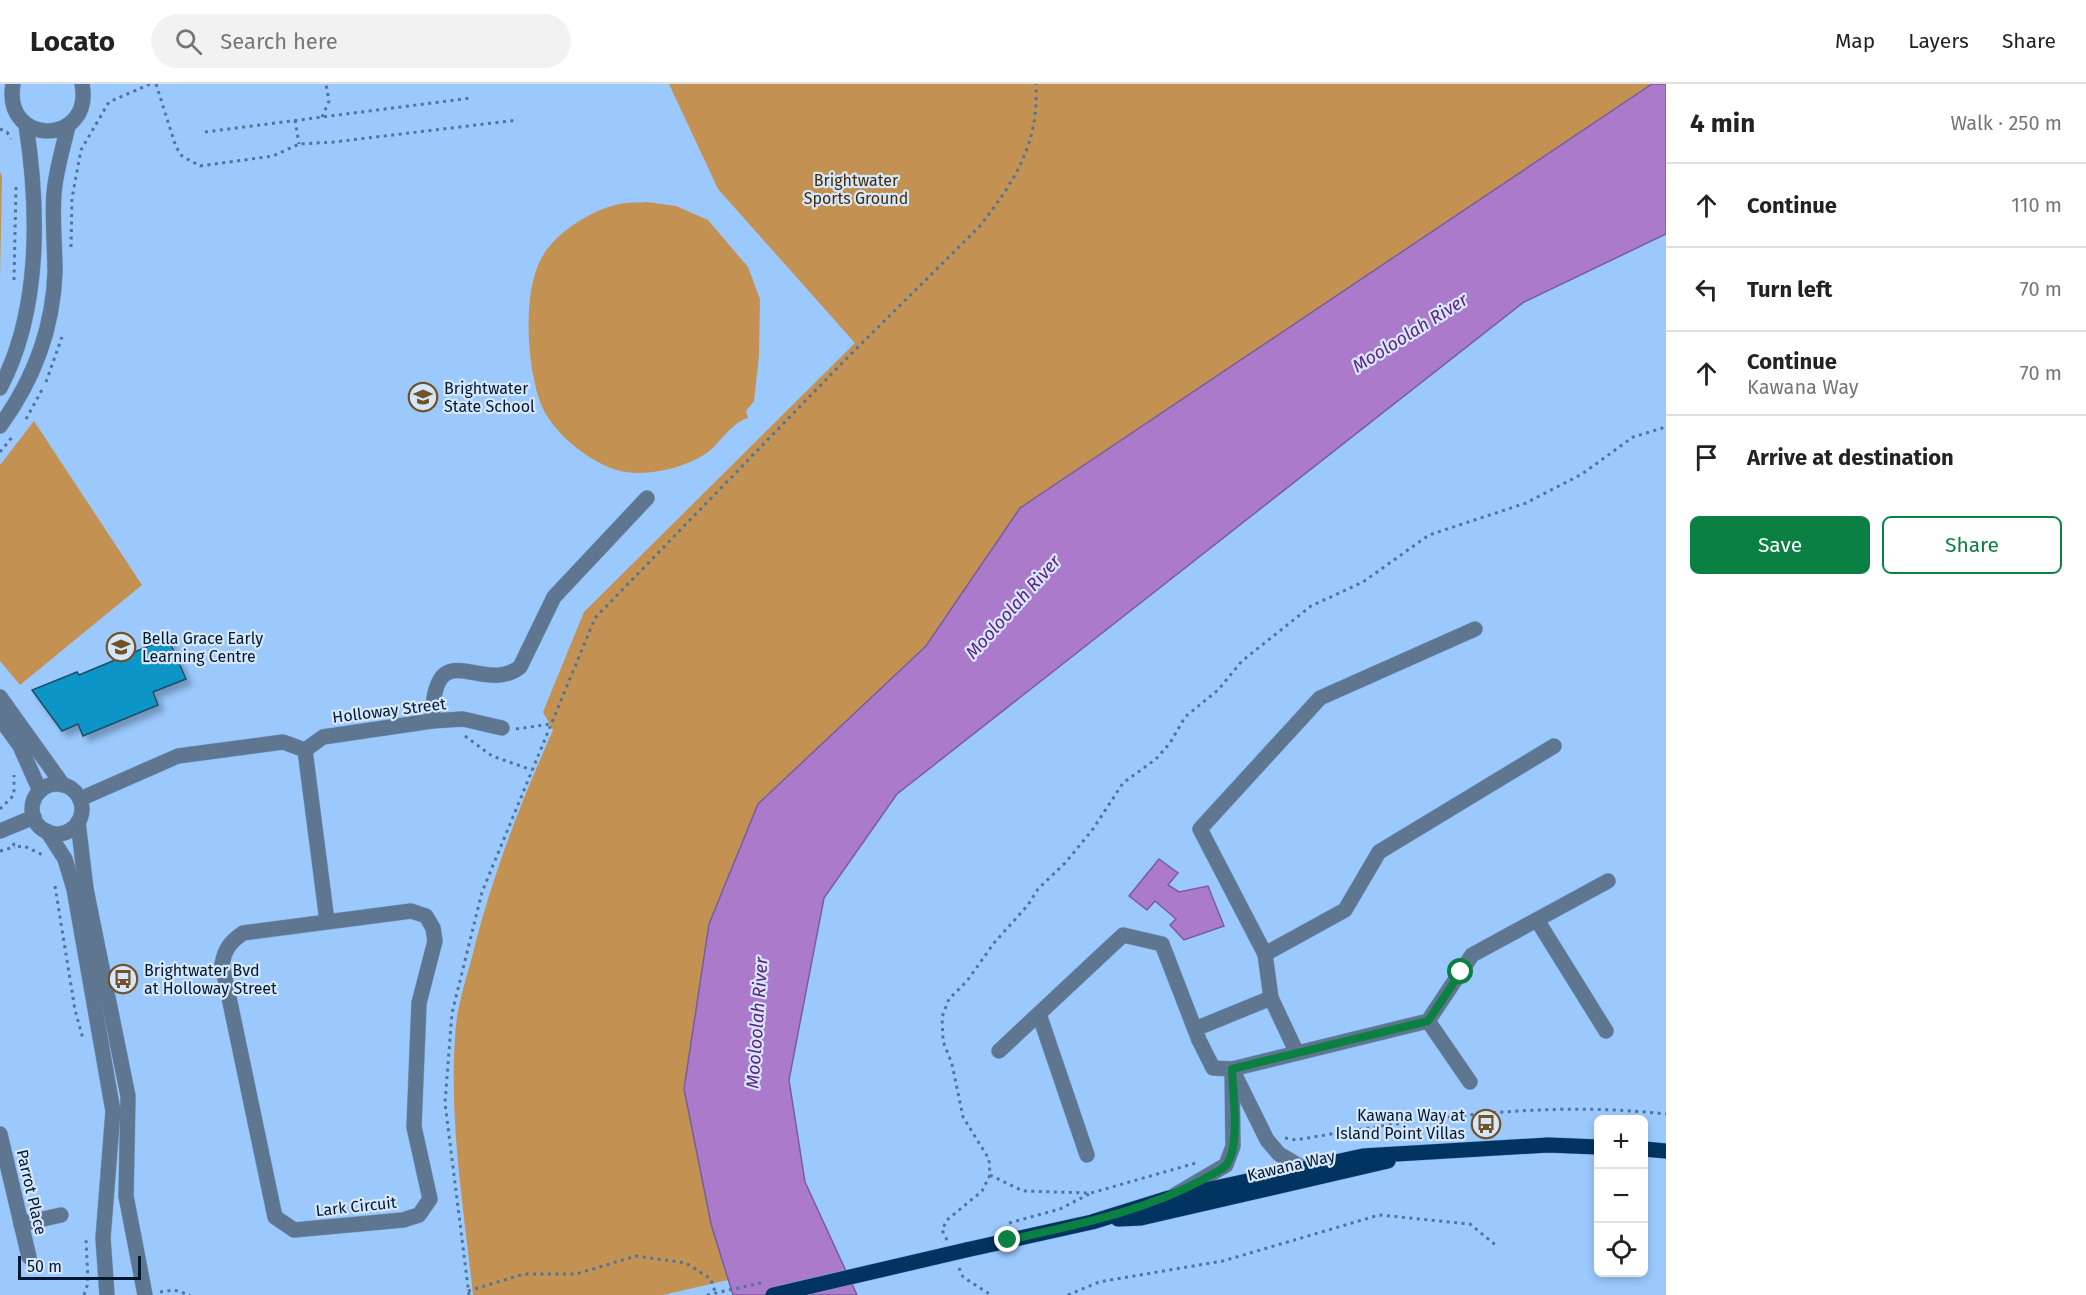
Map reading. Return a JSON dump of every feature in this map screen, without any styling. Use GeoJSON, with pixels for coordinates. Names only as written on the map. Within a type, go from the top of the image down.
{"type":"FeatureCollection","features":[{"type":"Feature","properties":{"kind":"main road","name":"Kawana Way"},"geometry":{"type":"LineString","coordinates":[[773,1295],[1092,1222],[1169,1198],[1300,1167],[1364,1156],[1548,1145],[1594,1147]]}},
{"type":"Feature","properties":{"kind":"main road"},"geometry":{"type":"LineString","coordinates":[[1648,1149],[1666,1151]]}},
{"type":"Feature","properties":{"kind":"main road","name":"Kawana Way"},"geometry":{"type":"LineString","coordinates":[[1092,1222],[1142,1218],[1426,1152]]}},
{"type":"Feature","properties":{"kind":"street"},"geometry":{"type":"LineString","coordinates":[[0,426],[17,403],[33,370],[49,319],[55,273],[54,195],[68,126],[82,107],[83,84]]}},
{"type":"Feature","properties":{"kind":"street"},"geometry":{"type":"LineString","coordinates":[[0,388],[19,349],[30,299],[33,170],[26,124],[8,94]]}},
{"type":"Feature","properties":{"kind":"street"},"geometry":{"type":"LineString","coordinates":[[26,124],[47,132],[68,126]]}},
{"type":"Feature","properties":{"kind":"street"},"geometry":{"type":"LineString","coordinates":[[432,721],[433,696],[437,681],[446,673],[458,671],[502,675],[513,673],[520,667],[554,597],[647,498]]}},
{"type":"Feature","properties":{"kind":"street"},"geometry":{"type":"LineString","coordinates":[[1296,1051],[1271,998],[1265,954],[1200,829],[1320,698],[1475,630]]}},
{"type":"Feature","properties":{"kind":"street"},"geometry":{"type":"LineString","coordinates":[[0,697],[63,785]]}},
{"type":"Feature","properties":{"kind":"street"},"geometry":{"type":"LineString","coordinates":[[0,718],[20,746],[40,791]]}},
{"type":"Feature","properties":{"kind":"street","name":"Holloway Street"},"geometry":{"type":"LineString","coordinates":[[305,750],[322,737],[432,721],[463,719],[502,728]]}},
{"type":"Feature","properties":{"kind":"street"},"geometry":{"type":"LineString","coordinates":[[80,799],[178,756],[283,742],[305,750],[327,921]]}},
{"type":"Feature","properties":{"kind":"street"},"geometry":{"type":"LineString","coordinates":[[1265,954],[1345,910],[1379,852],[1554,746]]}},
{"type":"Feature","properties":{"kind":"street"},"geometry":{"type":"LineString","coordinates":[[47,831],[61,833],[74,827],[78,822],[82,811],[80,799],[70,788],[63,785],[47,786],[40,791],[33,804],[34,818],[47,831],[65,859],[74,889],[113,1111],[103,1238],[107,1295]]}},
{"type":"Feature","properties":{"kind":"street"},"geometry":{"type":"LineString","coordinates":[[0,831],[34,818]]}},
{"type":"Feature","properties":{"kind":"street"},"geometry":{"type":"LineString","coordinates":[[78,822],[86,889],[128,1096],[126,1196],[145,1295]]}},
{"type":"Feature","properties":{"kind":"street"},"geometry":{"type":"LineString","coordinates":[[999,1051],[1123,934],[1162,944],[1195,1029],[1213,1068],[1232,1069],[1296,1051],[1428,1021],[1472,955],[1608,881]]}},
{"type":"Feature","properties":{"kind":"street","name":"Lark Circuit"},"geometry":{"type":"LineString","coordinates":[[411,911],[426,916],[433,928],[435,940],[419,1003],[414,1127],[430,1188],[430,1199],[419,1215],[403,1220],[294,1230],[275,1217],[222,964],[224,952],[231,941],[243,933],[327,921],[411,911]]}},
{"type":"Feature","properties":{"kind":"street"},"geometry":{"type":"LineString","coordinates":[[1537,920],[1606,1031]]}},
{"type":"Feature","properties":{"kind":"street"},"geometry":{"type":"LineString","coordinates":[[1195,1029],[1271,998]]}},
{"type":"Feature","properties":{"kind":"street"},"geometry":{"type":"LineString","coordinates":[[1038,1014],[1087,1155]]}},
{"type":"Feature","properties":{"kind":"street"},"geometry":{"type":"LineString","coordinates":[[1428,1021],[1470,1082]]}},
{"type":"Feature","properties":{"kind":"street"},"geometry":{"type":"LineString","coordinates":[[1232,1069],[1267,1140],[1279,1154],[1300,1167]]}},
{"type":"Feature","properties":{"kind":"street"},"geometry":{"type":"LineString","coordinates":[[1169,1198],[1226,1165],[1233,1146],[1232,1069]]}},
{"type":"Feature","properties":{"kind":"street","name":"Parrot Place"},"geometry":{"type":"LineString","coordinates":[[0,1134],[29,1257]]}},
{"type":"Feature","properties":{"kind":"street"},"geometry":{"type":"LineString","coordinates":[[21,1224],[61,1215]]}},
{"type":"Feature","properties":{"kind":"path"},"geometry":{"type":"LineString","coordinates":[[116,98],[150,84]]}},
{"type":"Feature","properties":{"kind":"path"},"geometry":{"type":"LineString","coordinates":[[156,84],[176,147],[182,156],[200,166],[273,156],[299,144],[518,120]]}},
{"type":"Feature","properties":{"kind":"path"},"geometry":{"type":"LineString","coordinates":[[322,117],[329,101],[326,84]]}},
{"type":"Feature","properties":{"kind":"path"},"geometry":{"type":"LineString","coordinates":[[716,1295],[711,1280],[686,1263],[636,1256],[576,1274],[524,1274],[468,1293],[446,1103],[452,1013],[482,892],[595,618],[845,360],[979,227],[996,206],[1026,154],[1035,124],[1036,84]]}},
{"type":"Feature","properties":{"kind":"path"},"geometry":{"type":"LineString","coordinates":[[205,132],[471,98]]}},
{"type":"Feature","properties":{"kind":"path"},"geometry":{"type":"LineString","coordinates":[[295,120],[299,144]]}},
{"type":"Feature","properties":{"kind":"path"},"geometry":{"type":"LineString","coordinates":[[0,129],[7,132],[14,149]]}},
{"type":"Feature","properties":{"kind":"path"},"geometry":{"type":"LineString","coordinates":[[14,287],[16,181]]}},
{"type":"Feature","properties":{"kind":"path"},"geometry":{"type":"LineString","coordinates":[[991,1295],[963,1277],[957,1252],[942,1230],[947,1220],[982,1191],[990,1175],[988,1160],[963,1116],[952,1064],[943,1041],[942,1017],[949,999],[967,981],[994,943],[1028,905],[1038,889],[1066,862],[1093,829],[1123,783],[1156,759],[1170,743],[1185,717],[1218,690],[1242,661],[1311,606],[1363,582],[1429,535],[1526,503],[1582,474],[1634,437],[1666,427]]}},
{"type":"Feature","properties":{"kind":"path"},"geometry":{"type":"LineString","coordinates":[[502,728],[528,729],[551,724]]}},
{"type":"Feature","properties":{"kind":"path"},"geometry":{"type":"LineString","coordinates":[[462,734],[492,756],[532,770]]}},
{"type":"Feature","properties":{"kind":"path"},"geometry":{"type":"LineString","coordinates":[[0,809],[14,795],[13,771]]}},
{"type":"Feature","properties":{"kind":"path"},"geometry":{"type":"LineString","coordinates":[[12,842],[15,847]]}},
{"type":"Feature","properties":{"kind":"path"},"geometry":{"type":"LineString","coordinates":[[0,851],[15,847],[33,849],[42,853],[48,863]]}},
{"type":"Feature","properties":{"kind":"path"},"geometry":{"type":"LineString","coordinates":[[54,881],[75,1010],[84,1044]]}},
{"type":"Feature","properties":{"kind":"path"},"geometry":{"type":"LineString","coordinates":[[1267,1140],[1279,1137],[1296,1140],[1415,1120],[1504,1110],[1640,1111],[1666,1114]]}},
{"type":"Feature","properties":{"kind":"path"},"geometry":{"type":"LineString","coordinates":[[1003,1225],[1060,1209],[1091,1192],[1203,1161]]}},
{"type":"Feature","properties":{"kind":"path"},"geometry":{"type":"LineString","coordinates":[[990,1175],[1023,1191],[1091,1192]]}},
{"type":"Feature","properties":{"kind":"path"},"geometry":{"type":"LineString","coordinates":[[1068,1295],[1099,1282],[1223,1261],[1378,1215],[1470,1224],[1498,1247]]}},
{"type":"Feature","properties":{"kind":"path"},"geometry":{"type":"LineString","coordinates":[[84,1295],[88,1283],[87,1228]]}},
{"type":"Feature","properties":{"kind":"path"},"geometry":{"type":"LineString","coordinates":[[145,1295],[169,1290],[190,1295]]}},
{"type":"Feature","properties":{"kind":"green space","name":"Brightwater Sports Ground"},"geometry":{"type":"Polygon","coordinates":[[[669,84],[1652,84],[1020,508],[926,646],[758,804],[711,1224],[728,1280],[663,1295],[473,1295],[456,1134],[454,1069],[456,1027],[464,987],[497,870],[553,730],[543,712],[584,612],[855,343],[718,189],[669,84]]]}},
{"type":"Feature","properties":{"kind":"green space"},"geometry":{"type":"Polygon","coordinates":[[[0,172],[2,176],[0,279],[0,172]]]}},
{"type":"Feature","properties":{"kind":"green space"},"geometry":{"type":"Polygon","coordinates":[[[647,202],[676,206],[708,220],[748,267],[760,299],[759,356],[754,401],[746,411],[748,418],[726,433],[707,453],[691,462],[655,472],[637,473],[610,468],[596,461],[570,443],[550,420],[543,409],[533,376],[529,314],[534,276],[540,261],[553,242],[572,226],[605,208],[623,203],[647,202]]]}},
{"type":"Feature","properties":{"kind":"green space"},"geometry":{"type":"Polygon","coordinates":[[[34,421],[142,585],[20,685],[0,661],[0,465],[34,421]]]}},
{"type":"Feature","properties":{"kind":"water","name":"Mooloolah River"},"geometry":{"type":"Polygon","coordinates":[[[1652,84],[1666,84],[1666,234],[1524,302],[897,794],[824,898],[789,1080],[805,1182],[857,1295],[733,1295],[711,1224],[684,1089],[709,924],[758,804],[926,646],[1020,508],[1652,84]]]}},
{"type":"Feature","properties":{"kind":"water"},"geometry":{"type":"Polygon","coordinates":[[[1159,859],[1178,873],[1168,885],[1179,892],[1208,886],[1224,926],[1184,940],[1170,925],[1176,919],[1155,901],[1147,910],[1129,896],[1159,859]]]}},
{"type":"Feature","properties":{"kind":"building"},"geometry":{"type":"Polygon","coordinates":[[[168,638],[186,679],[153,692],[158,705],[83,736],[78,724],[62,731],[32,690],[77,672],[79,675],[168,638]]]}},
{"type":"Feature","properties":{"kind":"place","name":"Brightwater State School"},"geometry":{"type":"Point","coordinates":[423,397]}},
{"type":"Feature","properties":{"kind":"place","name":"Bella Grace Early Learning Centre"},"geometry":{"type":"Point","coordinates":[121,647]}},
{"type":"Feature","properties":{"kind":"place","name":"Brightwater Bvd at Holloway Street"},"geometry":{"type":"Point","coordinates":[123,979]}},
{"type":"Feature","properties":{"kind":"place","name":"Kawana Way at Island Point Villas"},"geometry":{"type":"Point","coordinates":[1486,1124]}},
{"type":"Feature","properties":{"kind":"route"},"geometry":{"type":"LineString","coordinates":[[1008,1240],[1092,1222],[1169,1198],[1210,1175],[1226,1165],[1233,1146],[1232,1069],[1296,1051],[1428,1021],[1461,972]]}}]}
